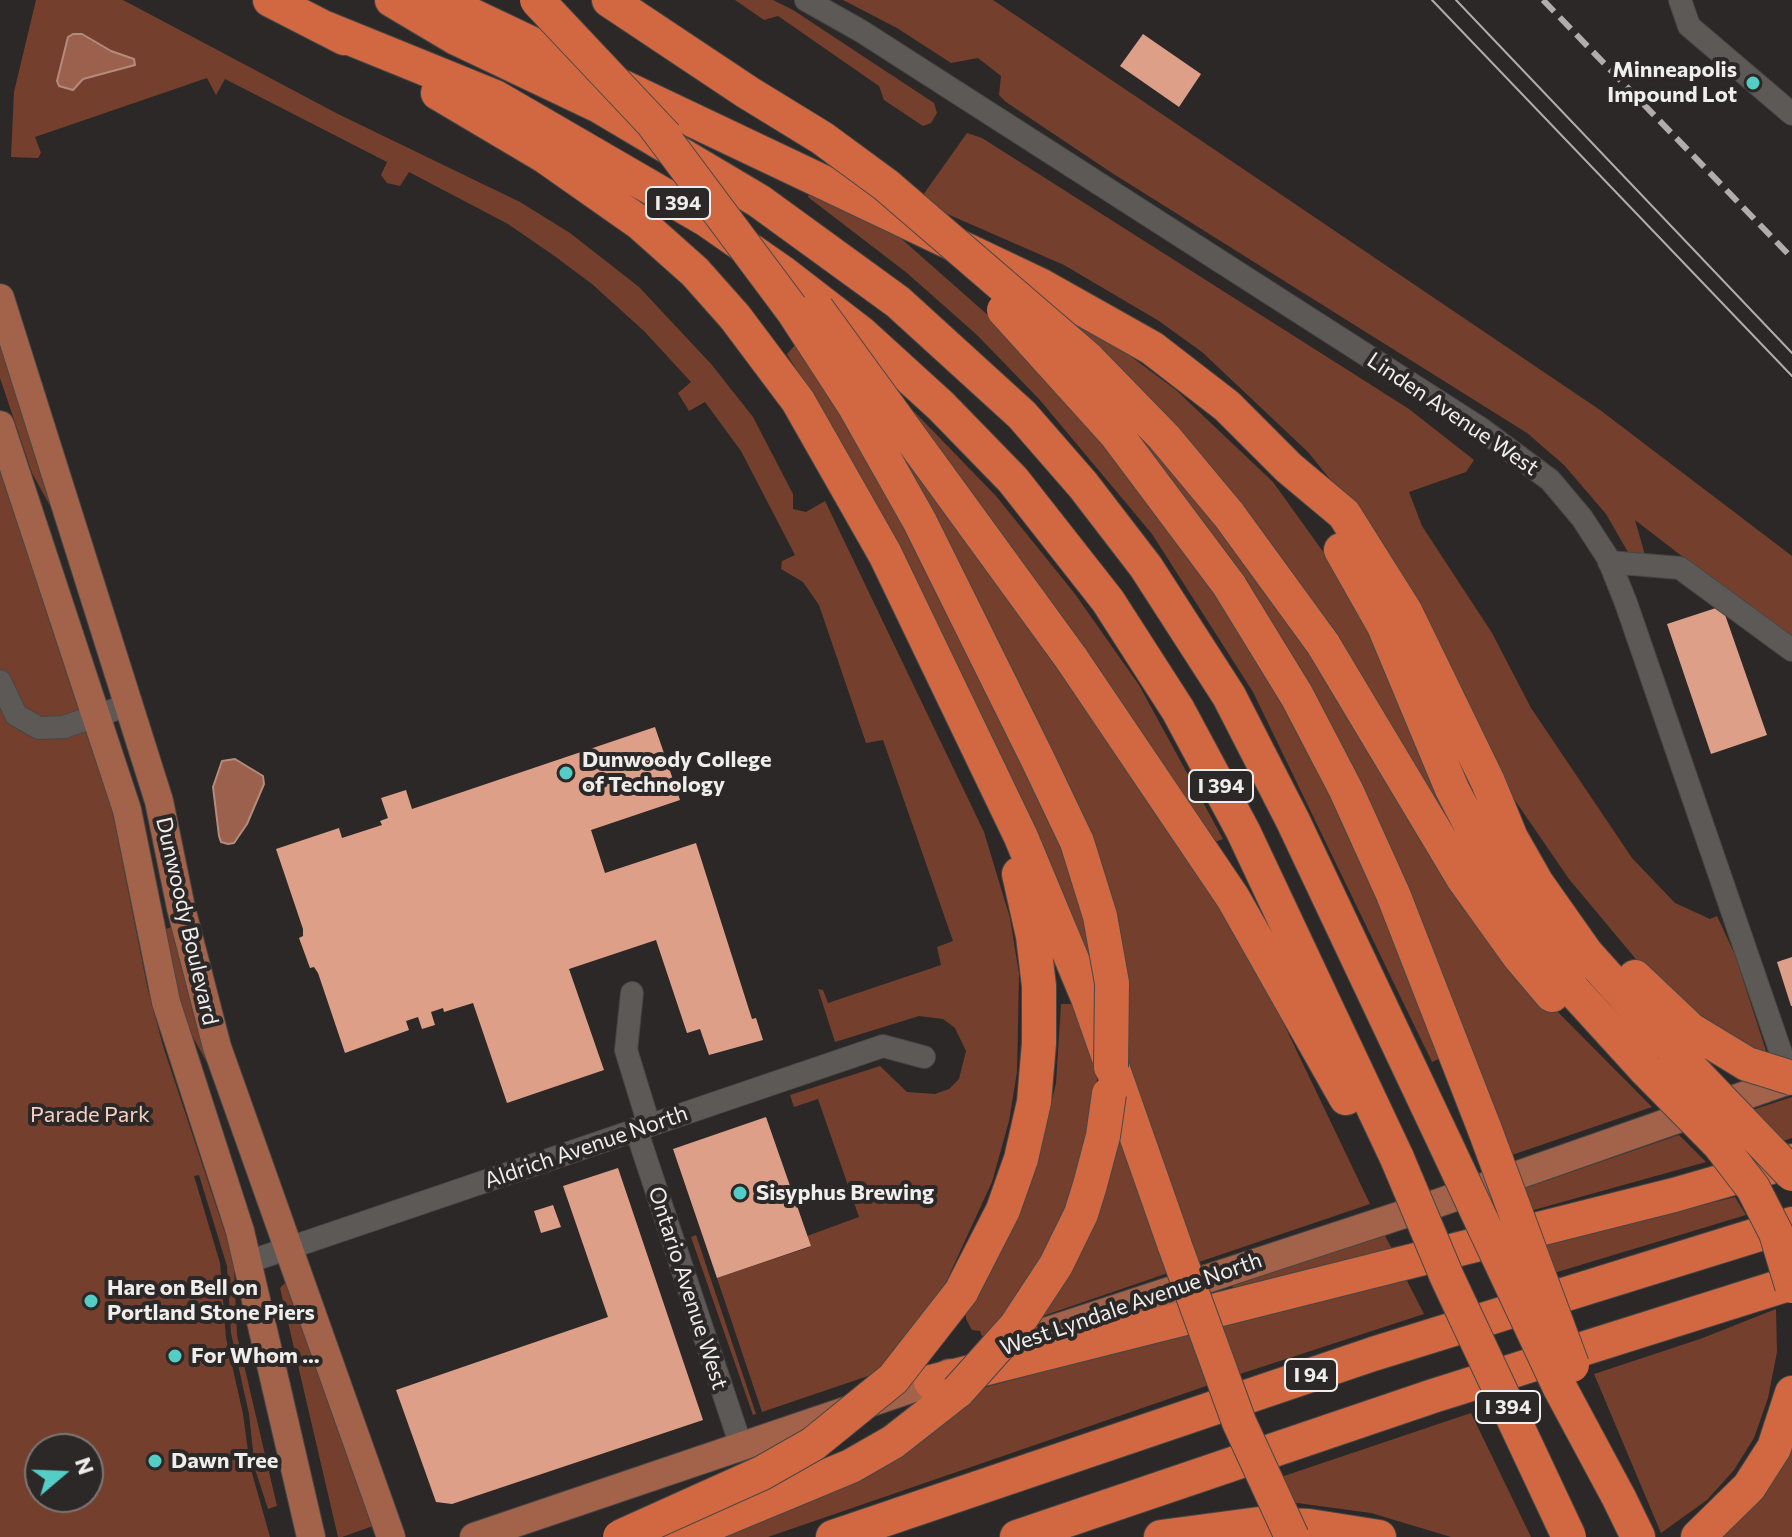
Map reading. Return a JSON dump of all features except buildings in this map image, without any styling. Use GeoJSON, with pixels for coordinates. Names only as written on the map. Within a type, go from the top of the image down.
{"type":"FeatureCollection","features":[{"type":"Feature","properties":{"kind":"highway","name":"I 394"},"geometry":{"type":"LineString","coordinates":[[270,0],[325,28],[495,97],[707,220],[862,334],[941,406],[1076,557],[1134,637],[1224,793],[1388,1160],[1447,1277],[1569,1537]]}},
{"type":"Feature","properties":{"kind":"highway","name":"I 394"},"geometry":{"type":"LineString","coordinates":[[392,0],[456,38],[613,114],[759,201],[898,302],[1022,415],[1083,485],[1139,557],[1229,696],[1288,810],[1547,1359],[1638,1537]]}},
{"type":"Feature","properties":{"kind":"highway"},"geometry":{"type":"LineString","coordinates":[[424,0],[469,14],[685,113],[1082,306],[1190,375],[1260,437],[1289,468],[1344,514],[1368,548],[1411,623],[1488,782],[1511,838],[1564,922],[1612,984],[1682,1040],[1792,1174]]}},
{"type":"Feature","properties":{"kind":"highway"},"geometry":{"type":"LineString","coordinates":[[537,0],[712,183],[791,276],[880,392],[1071,658],[1233,898],[1388,1160]]}},
{"type":"Feature","properties":{"kind":"highway"},"geometry":{"type":"LineString","coordinates":[[609,0],[822,138],[886,185],[1078,350],[1145,417],[1200,480],[1283,585],[1323,644],[1463,878],[1500,931],[1579,1025],[1636,1060]]}},
{"type":"Feature","properties":{"kind":"highway"},"geometry":{"type":"LineString","coordinates":[[325,28],[546,157],[640,223],[695,272],[750,334],[824,444],[873,560],[1088,998],[1239,1422],[1292,1537]]}},
{"type":"Feature","properties":{"kind":"highway"},"geometry":{"type":"LineString","coordinates":[[747,92],[783,126],[830,158],[913,225],[1020,325],[1146,471],[1229,585],[1297,696],[1346,790],[1399,909],[1485,1130],[1619,1498]]}},
{"type":"Feature","properties":{"kind":"highway"},"geometry":{"type":"LineString","coordinates":[[652,122],[800,321],[873,437],[920,522],[1077,842],[1105,937],[1113,1014],[1108,1106],[1081,1214],[1056,1265],[1016,1326],[958,1391],[893,1442],[825,1478],[680,1537]]}},
{"type":"Feature","properties":{"kind":"highway"},"geometry":{"type":"LineString","coordinates":[[1017,1537],[1547,1359],[1792,1284],[1776,1233],[1753,1188],[1719,1144],[1636,1060],[1573,990],[1504,888],[1452,789],[1384,626],[1351,565],[1289,468]]}},
{"type":"Feature","properties":{"kind":"highway"},"geometry":{"type":"LineString","coordinates":[[620,1537],[762,1473],[813,1444],[893,1379],[961,1292],[1003,1210],[1021,1159],[1034,1102],[1039,1043],[1039,986],[1033,890]]}},
{"type":"Feature","properties":{"kind":"highway"},"geometry":{"type":"LineString","coordinates":[[1682,1040],[1791,1079]]}},
{"type":"Feature","properties":{"kind":"highway"},"geometry":{"type":"LineString","coordinates":[[931,1382],[1661,1198],[1792,1161]]}},
{"type":"Feature","properties":{"kind":"highway","name":"I 94"},"geometry":{"type":"LineString","coordinates":[[833,1537],[1261,1391],[1792,1224]]}},
{"type":"Feature","properties":{"kind":"highway"},"geometry":{"type":"LineString","coordinates":[[1698,1537],[1749,1487],[1774,1448],[1792,1393]]}},
{"type":"Feature","properties":{"kind":"highway"},"geometry":{"type":"LineString","coordinates":[[1161,1537],[1259,1524],[1309,1526],[1379,1537]]}},
{"type":"Feature","properties":{"kind":"main road","name":"Dunwoody Boulevard"},"geometry":{"type":"LineString","coordinates":[[0,298],[159,801],[181,908],[217,1047],[391,1537]]}},
{"type":"Feature","properties":{"kind":"main road","name":"Dunwoody Boulevard"},"geometry":{"type":"LineString","coordinates":[[0,425],[127,810],[170,1017],[248,1262],[311,1537]]}},
{"type":"Feature","properties":{"kind":"main road","name":"West Lyndale Avenue North"},"geometry":{"type":"LineString","coordinates":[[474,1537],[931,1382],[1008,1341],[1438,1203],[1791,1079]]}},
{"type":"Feature","properties":{"kind":"street","name":"Linden Avenue West"},"geometry":{"type":"LineString","coordinates":[[806,0],[861,31],[1514,450],[1550,480],[1582,518],[1609,562],[1791,1079]]}},
{"type":"Feature","properties":{"kind":"street"},"geometry":{"type":"LineString","coordinates":[[1680,0],[1689,26],[1792,114]]}},
{"type":"Feature","properties":{"kind":"street"},"geometry":{"type":"LineString","coordinates":[[1609,562],[1680,568],[1792,650]]}},
{"type":"Feature","properties":{"kind":"street"},"geometry":{"type":"LineString","coordinates":[[0,681],[9,705],[31,725],[54,729],[128,705]]}},
{"type":"Feature","properties":{"kind":"street","name":"Ontario Avenue West"},"geometry":{"type":"LineString","coordinates":[[632,993],[626,1050],[642,1127],[741,1446]]}},
{"type":"Feature","properties":{"kind":"street","name":"Aldrich Avenue North"},"geometry":{"type":"LineString","coordinates":[[248,1262],[883,1046],[924,1057]]}},
{"type":"Feature","properties":{"kind":"green space"},"geometry":{"type":"Polygon","coordinates":[[[36,0],[123,0],[338,114],[520,202],[570,233],[639,287],[712,365],[753,417],[793,494],[793,509],[806,512],[825,501],[984,832],[1010,918],[1019,974],[1017,1072],[1009,1121],[992,1182],[946,1282],[926,1312],[874,1374],[762,1412],[717,1278],[810,1247],[807,1236],[859,1217],[818,1099],[794,1107],[790,1095],[880,1066],[907,1092],[935,1094],[949,1089],[959,1079],[966,1051],[955,1028],[943,1019],[919,1016],[835,1042],[818,989],[823,990],[828,1003],[941,965],[937,947],[953,941],[883,740],[866,743],[819,605],[803,582],[781,569],[782,561],[795,555],[741,451],[705,402],[689,411],[678,393],[691,382],[644,331],[592,284],[553,255],[508,224],[409,172],[400,186],[387,183],[381,175],[387,162],[225,79],[216,95],[207,78],[35,137],[41,153],[38,158],[11,157],[14,92],[36,0]]]}},
{"type":"Feature","properties":{"kind":"green space"},"geometry":{"type":"Polygon","coordinates":[[[735,0],[773,0],[793,10],[934,103],[937,113],[931,123],[923,126],[884,100],[879,86],[778,16],[764,20],[735,0]]]}},
{"type":"Feature","properties":{"kind":"green space"},"geometry":{"type":"Polygon","coordinates":[[[843,0],[993,0],[1600,410],[1792,556],[1792,641],[1635,520],[1645,555],[1629,554],[1606,514],[1564,465],[1527,433],[1112,173],[1006,102],[999,95],[1001,76],[978,58],[951,63],[897,28],[843,0]]]}},
{"type":"Feature","properties":{"kind":"green space"},"geometry":{"type":"Polygon","coordinates":[[[967,133],[982,138],[1409,409],[1474,460],[1466,472],[1409,492],[1422,526],[1492,633],[1531,708],[1632,858],[1675,903],[1710,919],[1717,916],[1735,955],[1768,1057],[1718,1032],[1640,964],[1569,879],[1514,799],[1347,500],[1308,452],[1202,352],[1159,321],[1064,265],[945,213],[923,195],[967,133]]]}},
{"type":"Feature","properties":{"kind":"green space"},"geometry":{"type":"Polygon","coordinates":[[[811,189],[896,234],[990,317],[1067,398],[1200,569],[1270,680],[1344,821],[1443,1057],[1432,1062],[1253,692],[1152,534],[1039,399],[977,335],[907,273],[808,197],[811,189]]]}},
{"type":"Feature","properties":{"kind":"green space"},"geometry":{"type":"Polygon","coordinates":[[[1063,314],[1121,349],[1176,390],[1273,482],[1329,560],[1376,645],[1443,804],[1433,809],[1334,633],[1264,533],[1174,425],[1063,314]]]}},
{"type":"Feature","properties":{"kind":"green space"},"geometry":{"type":"Polygon","coordinates":[[[0,329],[54,513],[32,473],[0,378],[0,329]]]}},
{"type":"Feature","properties":{"kind":"green space"},"geometry":{"type":"Polygon","coordinates":[[[797,343],[922,554],[1076,878],[1098,989],[1023,814],[846,451],[787,354],[797,343]]]}},
{"type":"Feature","properties":{"kind":"green space"},"geometry":{"type":"Polygon","coordinates":[[[1094,380],[1221,521],[1537,991],[1652,1107],[1509,1156],[1411,905],[1094,380]]]}},
{"type":"Feature","properties":{"kind":"green space"},"geometry":{"type":"Polygon","coordinates":[[[900,397],[996,496],[1075,594],[1139,685],[1223,839],[1212,843],[900,397]]]}},
{"type":"Feature","properties":{"kind":"green space"},"geometry":{"type":"Polygon","coordinates":[[[888,431],[1188,852],[1268,991],[1370,1204],[1196,1263],[1126,1064],[1125,984],[888,431]]]}},
{"type":"Feature","properties":{"kind":"green space","name":"Parade Park"},"geometry":{"type":"Polygon","coordinates":[[[0,467],[112,809],[147,986],[163,1046],[227,1239],[234,1268],[237,1335],[277,1506],[268,1509],[255,1469],[249,1414],[231,1333],[227,1266],[199,1175],[194,1176],[220,1263],[226,1338],[243,1414],[250,1466],[270,1537],[0,1537],[0,467]]]}},
{"type":"Feature","properties":{"kind":"green space"},"geometry":{"type":"Polygon","coordinates":[[[172,927],[215,1077],[189,1030],[182,1010],[166,929],[172,927]]]}},
{"type":"Feature","properties":{"kind":"green space"},"geometry":{"type":"Polygon","coordinates":[[[1061,1004],[1075,1004],[1099,1068],[1088,1137],[1062,1218],[1048,1248],[991,1334],[982,1336],[980,1331],[972,1330],[966,1319],[966,1308],[1037,1164],[1056,1083],[1061,1004]]]}},
{"type":"Feature","properties":{"kind":"green space"},"geometry":{"type":"Polygon","coordinates":[[[1792,1097],[1792,1138],[1783,1141],[1752,1110],[1792,1097]]]}},
{"type":"Feature","properties":{"kind":"green space"},"geometry":{"type":"Polygon","coordinates":[[[1119,1125],[1171,1272],[1037,1318],[1119,1125]]]}},
{"type":"Feature","properties":{"kind":"green space"},"geometry":{"type":"Polygon","coordinates":[[[1679,1135],[1706,1162],[1530,1211],[1522,1189],[1679,1135]]]}},
{"type":"Feature","properties":{"kind":"green space"},"geometry":{"type":"Polygon","coordinates":[[[1735,1197],[1746,1215],[1554,1273],[1542,1244],[1735,1197]]]}},
{"type":"Feature","properties":{"kind":"green space"},"geometry":{"type":"Polygon","coordinates":[[[1383,1232],[1392,1249],[1233,1288],[1230,1280],[1383,1232]]]}},
{"type":"Feature","properties":{"kind":"green space"},"geometry":{"type":"Polygon","coordinates":[[[696,1235],[756,1414],[753,1415],[691,1237],[696,1235]]]}},
{"type":"Feature","properties":{"kind":"green space"},"geometry":{"type":"Polygon","coordinates":[[[1405,1277],[1424,1314],[1237,1375],[1217,1322],[1405,1277]]]}},
{"type":"Feature","properties":{"kind":"green space"},"geometry":{"type":"Polygon","coordinates":[[[287,1281],[376,1525],[342,1537],[338,1537],[280,1288],[287,1281]]]}},
{"type":"Feature","properties":{"kind":"green space"},"geometry":{"type":"Polygon","coordinates":[[[1776,1309],[1777,1352],[1768,1398],[1754,1438],[1734,1470],[1707,1500],[1661,1533],[1594,1374],[1700,1339],[1776,1309]]]}},
{"type":"Feature","properties":{"kind":"green space"},"geometry":{"type":"Polygon","coordinates":[[[1191,1330],[1209,1385],[768,1537],[721,1537],[976,1390],[1191,1330]]]}},
{"type":"Feature","properties":{"kind":"green space"},"geometry":{"type":"Polygon","coordinates":[[[1471,1413],[1531,1537],[1451,1537],[1371,1513],[1290,1502],[1278,1478],[1471,1413]]]}},
{"type":"Feature","properties":{"kind":"green space"},"geometry":{"type":"Polygon","coordinates":[[[1792,1432],[1792,1537],[1710,1537],[1792,1432]]]}},
{"type":"Feature","properties":{"kind":"shaded area"},"geometry":{"type":"Polygon","coordinates":[[[82,34],[111,51],[134,59],[135,65],[83,79],[73,90],[59,86],[57,81],[68,37],[82,34]]]}},
{"type":"Feature","properties":{"kind":"shaded area"},"geometry":{"type":"Polygon","coordinates":[[[235,759],[263,776],[264,784],[247,824],[234,843],[228,844],[221,842],[219,836],[213,787],[222,761],[235,759]]]}},
{"type":"Feature","properties":{"kind":"tram line"},"geometry":{"type":"LineString","coordinates":[[1432,0],[1792,376]]}},
{"type":"Feature","properties":{"kind":"tram line"},"geometry":{"type":"LineString","coordinates":[[1456,0],[1792,353]]}},
{"type":"Feature","properties":{"kind":"railway"},"geometry":{"type":"LineString","coordinates":[[1543,0],[1792,258]]}},
{"type":"Feature","properties":{"kind":"place","name":"Minneapolis Impound Lot"},"geometry":{"type":"Point","coordinates":[1753,83]}},
{"type":"Feature","properties":{"kind":"place","name":"Dunwoody College of Technology"},"geometry":{"type":"Point","coordinates":[566,773]}},
{"type":"Feature","properties":{"kind":"place","name":"Sisyphus Brewing"},"geometry":{"type":"Point","coordinates":[740,1193]}},
{"type":"Feature","properties":{"kind":"place","name":"Hare on Bell on Portland Stone Piers"},"geometry":{"type":"Point","coordinates":[91,1301]}},
{"type":"Feature","properties":{"kind":"place","name":"For Whom ..."},"geometry":{"type":"Point","coordinates":[175,1356]}},
{"type":"Feature","properties":{"kind":"place","name":"Dawn Tree"},"geometry":{"type":"Point","coordinates":[155,1461]}}]}
